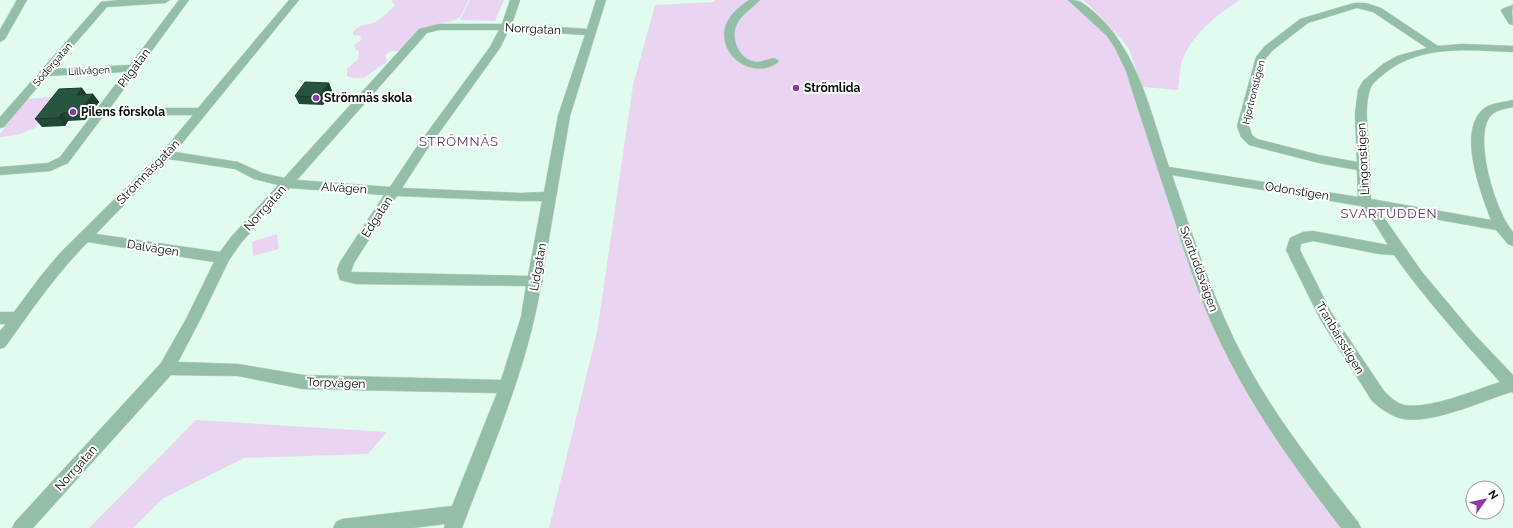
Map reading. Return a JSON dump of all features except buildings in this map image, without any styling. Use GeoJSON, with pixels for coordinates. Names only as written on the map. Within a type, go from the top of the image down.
{"type":"FeatureCollection","features":[{"type":"Feature","properties":{"kind":"street"},"geometry":{"type":"LineString","coordinates":[[0,39],[22,0]]}},
{"type":"Feature","properties":{"kind":"street","name":"Södergatan"},"geometry":{"type":"LineString","coordinates":[[0,124],[104,4],[165,0]]}},
{"type":"Feature","properties":{"kind":"street","name":"Pilgatan"},"geometry":{"type":"LineString","coordinates":[[0,171],[50,167],[61,163],[70,154],[102,112],[184,0]]}},
{"type":"Feature","properties":{"kind":"street","name":"Strömnäsgatan"},"geometry":{"type":"LineString","coordinates":[[0,343],[45,281],[85,237],[166,155],[294,0]]}},
{"type":"Feature","properties":{"kind":"street","name":"Edgatan"},"geometry":{"type":"LineString","coordinates":[[515,0],[506,27],[495,48],[394,191],[347,262],[344,270],[346,276],[356,279],[536,281]]}},
{"type":"Feature","properties":{"kind":"street","name":"Lidgatan"},"geometry":{"type":"LineString","coordinates":[[455,521],[507,387],[528,317],[536,281],[564,116],[601,0]]}},
{"type":"Feature","properties":{"kind":"street"},"geometry":{"type":"LineString","coordinates":[[755,0],[734,19],[731,26],[730,37],[732,46],[741,60],[745,63],[760,64],[774,61]]}},
{"type":"Feature","properties":{"kind":"street","name":"Svartuddsvägen"},"geometry":{"type":"LineString","coordinates":[[1073,0],[1100,23],[1120,47],[1131,71],[1210,302],[1225,337],[1243,372],[1266,410],[1304,466],[1352,528]]}},
{"type":"Feature","properties":{"kind":"street","name":"Hjortronstigen"},"geometry":{"type":"LineString","coordinates":[[1363,167],[1271,148],[1253,142],[1247,137],[1243,126],[1261,57],[1269,48],[1304,21],[1357,5],[1366,6],[1377,10],[1436,49]]}},
{"type":"Feature","properties":{"kind":"street"},"geometry":{"type":"LineString","coordinates":[[1513,8],[1506,11],[1513,22]]}},
{"type":"Feature","properties":{"kind":"street","name":"Norrgatan"},"geometry":{"type":"LineString","coordinates":[[22,528],[167,368],[223,258],[236,240],[423,31],[438,27],[506,27],[590,32]]}},
{"type":"Feature","properties":{"kind":"street","name":"Lingonstigen"},"geometry":{"type":"LineString","coordinates":[[1513,48],[1469,47],[1436,49],[1401,58],[1387,66],[1369,81],[1364,90],[1361,114],[1366,202],[1379,219],[1398,250],[1469,338],[1513,386]]}},
{"type":"Feature","properties":{"kind":"street","name":"Lillvägen"},"geometry":{"type":"LineString","coordinates":[[43,73],[134,68]]}},
{"type":"Feature","properties":{"kind":"street"},"geometry":{"type":"LineString","coordinates":[[1513,102],[1491,109],[1483,117],[1477,135],[1479,158],[1486,188],[1500,226],[1513,241]]}},
{"type":"Feature","properties":{"kind":"street"},"geometry":{"type":"LineString","coordinates":[[102,112],[202,111]]}},
{"type":"Feature","properties":{"kind":"street","name":"Alvägen"},"geometry":{"type":"LineString","coordinates":[[166,155],[194,158],[238,166],[258,176],[287,183],[353,189],[550,196]]}},
{"type":"Feature","properties":{"kind":"street","name":"Odonstigen"},"geometry":{"type":"LineString","coordinates":[[1164,170],[1366,202],[1500,226]]}},
{"type":"Feature","properties":{"kind":"street","name":"Tranbärsstigen"},"geometry":{"type":"LineString","coordinates":[[1398,250],[1378,249],[1313,236],[1303,237],[1295,241],[1293,250],[1325,315],[1378,396],[1390,406],[1404,412],[1420,413],[1513,386]]}},
{"type":"Feature","properties":{"kind":"street","name":"Dalvägen"},"geometry":{"type":"LineString","coordinates":[[85,237],[223,258]]}},
{"type":"Feature","properties":{"kind":"street"},"geometry":{"type":"LineString","coordinates":[[0,318],[18,318]]}},
{"type":"Feature","properties":{"kind":"street","name":"Torpvägen"},"geometry":{"type":"LineString","coordinates":[[167,368],[238,370],[303,382],[344,384],[479,384],[507,387]]}},
{"type":"Feature","properties":{"kind":"street"},"geometry":{"type":"LineString","coordinates":[[342,528],[455,521]]}},
{"type":"Feature","properties":{"kind":"shaded area"},"geometry":{"type":"Polygon","coordinates":[[[391,0],[469,0],[461,16],[455,20],[425,28],[400,51],[391,51],[385,55],[387,60],[386,63],[368,76],[364,78],[354,78],[347,76],[347,69],[358,59],[359,51],[356,50],[354,45],[360,41],[361,36],[353,35],[353,32],[358,27],[375,22],[383,16],[395,5],[391,0]]]}},
{"type":"Feature","properties":{"kind":"shaded area"},"geometry":{"type":"Polygon","coordinates":[[[470,0],[504,0],[495,21],[460,20],[470,0]]]}},
{"type":"Feature","properties":{"kind":"shaded area"},"geometry":{"type":"Polygon","coordinates":[[[715,0],[1080,0],[1108,23],[1083,0],[1240,0],[1208,24],[1194,39],[1182,60],[1178,90],[1142,87],[1129,49],[1113,29],[1227,342],[1351,528],[549,528],[597,333],[633,85],[655,5],[714,2],[715,0]]]}},
{"type":"Feature","properties":{"kind":"shaded area"},"geometry":{"type":"Polygon","coordinates":[[[63,96],[35,128],[17,135],[0,137],[0,134],[26,99],[63,96]]]}},
{"type":"Feature","properties":{"kind":"shaded area"},"geometry":{"type":"Polygon","coordinates":[[[277,234],[279,249],[253,256],[252,242],[277,234]]]}},
{"type":"Feature","properties":{"kind":"shaded area"},"geometry":{"type":"Polygon","coordinates":[[[196,420],[387,432],[368,454],[244,458],[162,499],[133,528],[89,528],[196,420]]]}},
{"type":"Feature","properties":{"kind":"place","name":"Strömlida"},"geometry":{"type":"Point","coordinates":[796,88]}},
{"type":"Feature","properties":{"kind":"place","name":"Strömnäs skola"},"geometry":{"type":"Point","coordinates":[316,98]}},
{"type":"Feature","properties":{"kind":"place","name":"Pilens förskola"},"geometry":{"type":"Point","coordinates":[73,112]}},
{"type":"Feature","properties":{"kind":"district","name":"STRÖMNÄS"},"geometry":{"type":"Point","coordinates":[459,141]}},
{"type":"Feature","properties":{"kind":"district","name":"SVARTUDDEN"},"geometry":{"type":"Point","coordinates":[1389,213]}}]}
